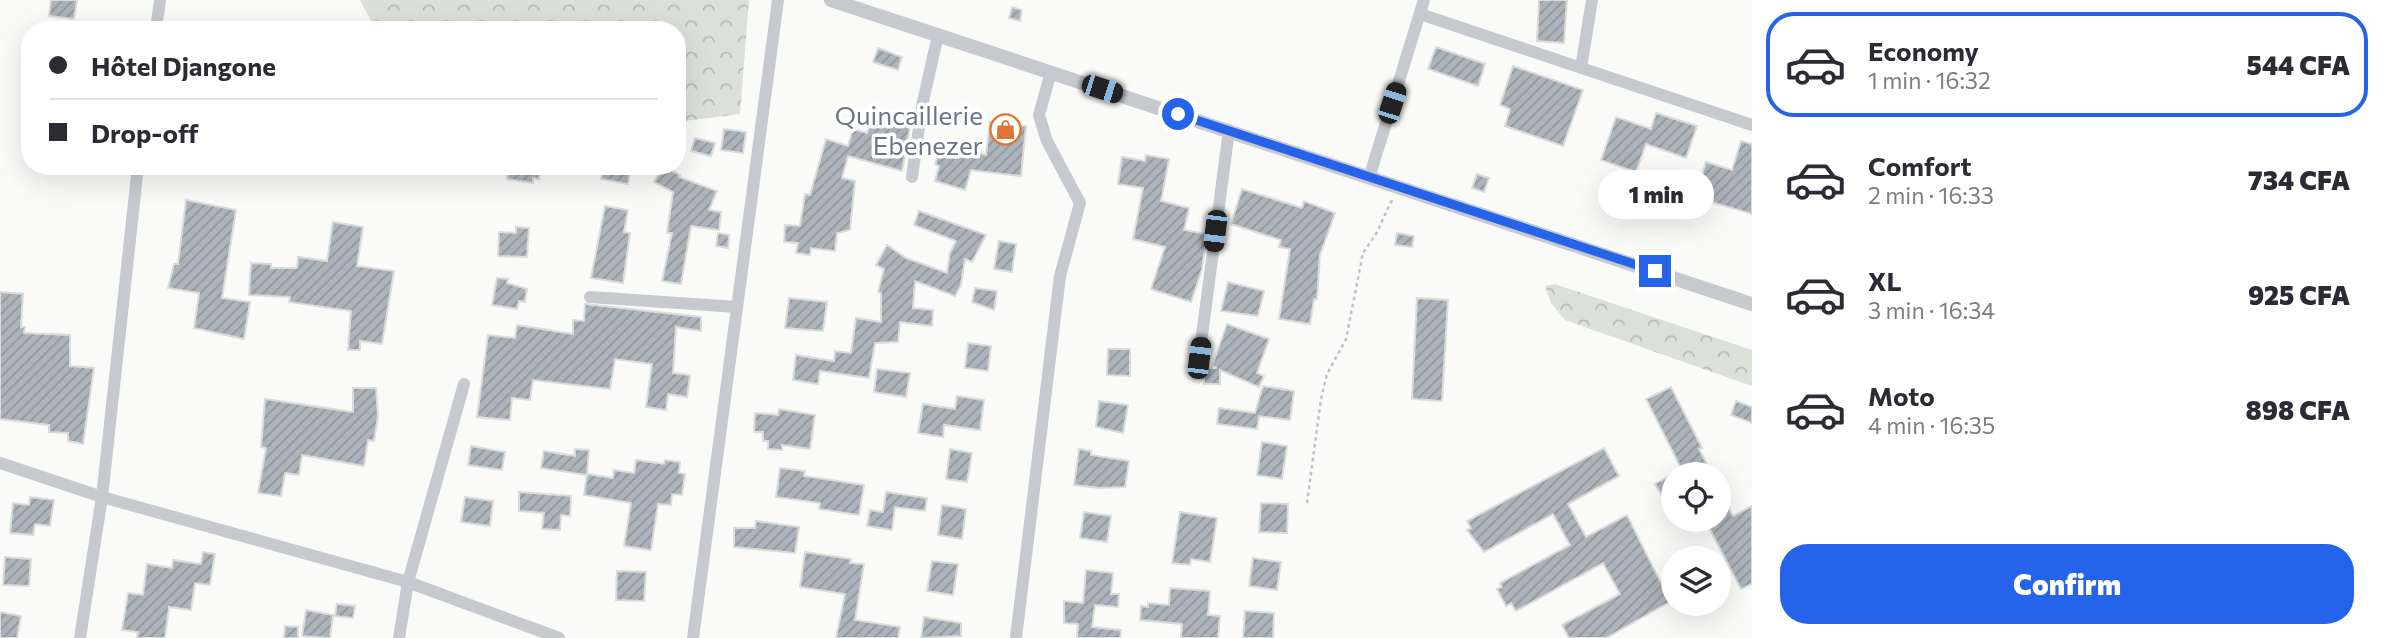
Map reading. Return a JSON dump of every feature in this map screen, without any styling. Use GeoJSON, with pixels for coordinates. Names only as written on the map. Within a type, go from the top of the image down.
{"type":"FeatureCollection","features":[{"type":"Feature","properties":{"kind":"street"},"geometry":{"type":"LineString","coordinates":[[157,21],[160,0]]}},
{"type":"Feature","properties":{"kind":"street"},"geometry":{"type":"LineString","coordinates":[[693,638],[778,0]]}},
{"type":"Feature","properties":{"kind":"street"},"geometry":{"type":"LineString","coordinates":[[831,0],[1752,304]]}},
{"type":"Feature","properties":{"kind":"street"},"geometry":{"type":"LineString","coordinates":[[1369,177],[1424,0]]}},
{"type":"Feature","properties":{"kind":"street"},"geometry":{"type":"LineString","coordinates":[[1581,68],[1592,0]]}},
{"type":"Feature","properties":{"kind":"street"},"geometry":{"type":"LineString","coordinates":[[1420,14],[1752,125]]}},
{"type":"Feature","properties":{"kind":"street"},"geometry":{"type":"LineString","coordinates":[[912,177],[922,106],[938,35]]}},
{"type":"Feature","properties":{"kind":"street"},"geometry":{"type":"LineString","coordinates":[[1016,638],[1060,276],[1080,204],[1046,141],[1039,115],[1051,72]]}},
{"type":"Feature","properties":{"kind":"street"},"geometry":{"type":"LineString","coordinates":[[1199,358],[1228,130]]}},
{"type":"Feature","properties":{"kind":"street"},"geometry":{"type":"LineString","coordinates":[[80,638],[102,497],[137,175]]}},
{"type":"Feature","properties":{"kind":"street"},"geometry":{"type":"LineString","coordinates":[[590,297],[737,307]]}},
{"type":"Feature","properties":{"kind":"street"},"geometry":{"type":"LineString","coordinates":[[400,638],[408,582],[464,384]]}},
{"type":"Feature","properties":{"kind":"street"},"geometry":{"type":"LineString","coordinates":[[0,463],[102,497],[408,582],[559,638]]}},
{"type":"Feature","properties":{"kind":"path"},"geometry":{"type":"LineString","coordinates":[[1307,503],[1321,399],[1328,374],[1346,339],[1363,253],[1377,234],[1398,188]]}},
{"type":"Feature","properties":{"kind":"green space"},"geometry":{"type":"Polygon","coordinates":[[[360,0],[749,0],[740,114],[686,121],[686,21],[371,21],[360,0]]]}},
{"type":"Feature","properties":{"kind":"green space"},"geometry":{"type":"Polygon","coordinates":[[[1555,284],[1752,350],[1752,386],[1565,320],[1551,303],[1545,286],[1555,284]]]}},
{"type":"Feature","properties":{"kind":"building"},"geometry":{"type":"Polygon","coordinates":[[[51,0],[77,0],[74,19],[49,16],[51,0]]]}},
{"type":"Feature","properties":{"kind":"building"},"geometry":{"type":"Polygon","coordinates":[[[1539,0],[1567,0],[1564,43],[1537,41],[1539,0]]]}},
{"type":"Feature","properties":{"kind":"building"},"geometry":{"type":"Polygon","coordinates":[[[1012,7],[1022,10],[1020,21],[1009,18],[1012,7]]]}},
{"type":"Feature","properties":{"kind":"building"},"geometry":{"type":"Polygon","coordinates":[[[1436,47],[1485,64],[1478,86],[1428,69],[1436,47]]]}},
{"type":"Feature","properties":{"kind":"building"},"geometry":{"type":"Polygon","coordinates":[[[878,48],[902,57],[898,70],[873,62],[878,48]]]}},
{"type":"Feature","properties":{"kind":"building"},"geometry":{"type":"Polygon","coordinates":[[[1513,66],[1583,90],[1563,146],[1505,126],[1510,109],[1500,105],[1513,66]]]}},
{"type":"Feature","properties":{"kind":"building"},"geometry":{"type":"Polygon","coordinates":[[[1656,113],[1697,126],[1686,158],[1646,144],[1636,172],[1601,160],[1616,117],[1651,129],[1656,113]]]}},
{"type":"Feature","properties":{"kind":"building"},"geometry":{"type":"Polygon","coordinates":[[[873,115],[910,127],[902,171],[848,156],[842,178],[855,181],[850,230],[837,233],[835,251],[811,248],[810,255],[796,253],[798,243],[784,242],[785,225],[800,226],[805,194],[810,195],[826,139],[848,146],[853,129],[867,133],[873,115]]]}},
{"type":"Feature","properties":{"kind":"building"},"geometry":{"type":"Polygon","coordinates":[[[990,122],[1026,126],[1021,176],[971,170],[965,190],[935,181],[939,166],[935,164],[943,141],[986,155],[990,122]]]}},
{"type":"Feature","properties":{"kind":"building"},"geometry":{"type":"Polygon","coordinates":[[[724,129],[746,132],[743,153],[721,150],[724,129]]]}},
{"type":"Feature","properties":{"kind":"building"},"geometry":{"type":"Polygon","coordinates":[[[695,138],[715,143],[711,156],[691,151],[695,138]]]}},
{"type":"Feature","properties":{"kind":"building"},"geometry":{"type":"Polygon","coordinates":[[[1741,141],[1752,144],[1752,214],[1695,197],[1706,162],[1732,170],[1741,141]]]}},
{"type":"Feature","properties":{"kind":"building"},"geometry":{"type":"Polygon","coordinates":[[[1146,155],[1169,159],[1161,201],[1189,208],[1184,230],[1207,234],[1202,269],[1191,302],[1151,289],[1165,247],[1133,239],[1143,188],[1118,184],[1122,157],[1145,161],[1146,155]]]}},
{"type":"Feature","properties":{"kind":"building"},"geometry":{"type":"Polygon","coordinates":[[[1477,174],[1489,178],[1484,192],[1472,188],[1477,174]]]}},
{"type":"Feature","properties":{"kind":"building"},"geometry":{"type":"Polygon","coordinates":[[[508,175],[540,175],[539,179],[533,178],[533,183],[507,179],[508,175]]]}},
{"type":"Feature","properties":{"kind":"building"},"geometry":{"type":"Polygon","coordinates":[[[602,175],[630,175],[628,184],[601,179],[602,175]]]}},
{"type":"Feature","properties":{"kind":"building"},"geometry":{"type":"Polygon","coordinates":[[[658,175],[680,175],[679,177],[717,191],[709,210],[721,212],[719,230],[691,226],[681,284],[662,281],[672,233],[667,233],[673,192],[654,182],[658,175]]]}},
{"type":"Feature","properties":{"kind":"building"},"geometry":{"type":"Polygon","coordinates":[[[1242,189],[1302,208],[1304,201],[1335,213],[1320,255],[1317,299],[1314,299],[1310,324],[1279,319],[1290,249],[1279,247],[1281,240],[1231,224],[1242,189]]]}},
{"type":"Feature","properties":{"kind":"building"},"geometry":{"type":"Polygon","coordinates":[[[186,200],[236,210],[222,298],[250,302],[244,339],[194,328],[199,293],[168,288],[174,264],[178,264],[186,200]]]}},
{"type":"Feature","properties":{"kind":"building"},"geometry":{"type":"Polygon","coordinates":[[[605,206],[628,210],[624,232],[630,233],[623,283],[591,278],[605,206]]]}},
{"type":"Feature","properties":{"kind":"building"},"geometry":{"type":"Polygon","coordinates":[[[919,211],[986,235],[972,262],[965,259],[961,285],[955,296],[915,281],[913,308],[933,310],[932,326],[900,322],[898,342],[875,343],[869,378],[820,371],[818,384],[793,380],[796,355],[834,361],[835,351],[851,353],[856,318],[881,322],[881,293],[878,292],[884,269],[876,265],[887,245],[906,258],[947,273],[950,253],[956,241],[914,225],[919,211]]]}},
{"type":"Feature","properties":{"kind":"building"},"geometry":{"type":"Polygon","coordinates":[[[333,222],[363,227],[357,266],[394,271],[382,344],[360,341],[360,350],[348,350],[351,311],[289,302],[290,297],[249,295],[251,263],[271,264],[271,268],[297,268],[298,257],[327,261],[333,222]]]}},
{"type":"Feature","properties":{"kind":"building"},"geometry":{"type":"Polygon","coordinates":[[[516,227],[529,228],[527,257],[498,256],[499,232],[516,233],[516,227]]]}},
{"type":"Feature","properties":{"kind":"building"},"geometry":{"type":"Polygon","coordinates":[[[718,233],[729,235],[728,248],[716,246],[718,233]]]}},
{"type":"Feature","properties":{"kind":"building"},"geometry":{"type":"Polygon","coordinates":[[[1397,233],[1414,236],[1412,247],[1395,245],[1397,233]]]}},
{"type":"Feature","properties":{"kind":"building"},"geometry":{"type":"Polygon","coordinates":[[[999,241],[1016,244],[1012,272],[994,269],[999,241]]]}},
{"type":"Feature","properties":{"kind":"building"},"geometry":{"type":"Polygon","coordinates":[[[497,278],[508,279],[507,283],[527,289],[525,302],[519,301],[517,309],[492,305],[497,278]]]}},
{"type":"Feature","properties":{"kind":"building"},"geometry":{"type":"Polygon","coordinates":[[[1228,282],[1264,291],[1258,316],[1221,311],[1228,282]]]}},
{"type":"Feature","properties":{"kind":"building"},"geometry":{"type":"Polygon","coordinates":[[[975,288],[997,291],[994,310],[972,302],[975,288]]]}},
{"type":"Feature","properties":{"kind":"building"},"geometry":{"type":"Polygon","coordinates":[[[0,292],[23,294],[21,327],[25,327],[24,333],[70,335],[70,366],[94,368],[83,444],[68,441],[68,433],[49,432],[49,425],[0,419],[0,292]]]}},
{"type":"Feature","properties":{"kind":"building"},"geometry":{"type":"Polygon","coordinates":[[[789,298],[827,302],[823,331],[785,328],[789,298]]]}},
{"type":"Feature","properties":{"kind":"building"},"geometry":{"type":"Polygon","coordinates":[[[1417,298],[1448,300],[1442,401],[1412,399],[1417,298]]]}},
{"type":"Feature","properties":{"kind":"building"},"geometry":{"type":"Polygon","coordinates":[[[585,304],[701,317],[701,331],[676,327],[673,373],[690,375],[687,397],[668,394],[666,410],[646,407],[652,364],[615,359],[610,389],[533,380],[530,400],[512,398],[510,420],[477,417],[488,335],[515,338],[517,325],[573,334],[573,320],[584,321],[585,304]]]}},
{"type":"Feature","properties":{"kind":"building"},"geometry":{"type":"Polygon","coordinates":[[[1227,324],[1269,339],[1257,373],[1264,376],[1259,387],[1220,370],[1220,384],[1204,384],[1204,368],[1217,368],[1212,366],[1227,324]]]}},
{"type":"Feature","properties":{"kind":"building"},"geometry":{"type":"Polygon","coordinates":[[[968,343],[991,346],[988,371],[965,368],[968,343]]]}},
{"type":"Feature","properties":{"kind":"building"},"geometry":{"type":"Polygon","coordinates":[[[1108,349],[1130,349],[1130,376],[1107,375],[1108,349]]]}},
{"type":"Feature","properties":{"kind":"building"},"geometry":{"type":"Polygon","coordinates":[[[877,369],[910,373],[906,397],[874,392],[877,369]]]}},
{"type":"Feature","properties":{"kind":"building"},"geometry":{"type":"Polygon","coordinates":[[[1263,386],[1294,391],[1290,420],[1259,416],[1257,429],[1217,424],[1219,408],[1255,413],[1263,386]]]}},
{"type":"Feature","properties":{"kind":"building"},"geometry":{"type":"Polygon","coordinates":[[[1671,387],[1702,448],[1699,449],[1706,462],[1678,462],[1646,399],[1671,387]]]}},
{"type":"Feature","properties":{"kind":"building"},"geometry":{"type":"Polygon","coordinates":[[[353,388],[376,388],[378,416],[374,441],[368,440],[364,466],[302,455],[299,475],[285,473],[281,496],[258,493],[266,448],[261,447],[265,399],[353,412],[353,388]]]}},
{"type":"Feature","properties":{"kind":"building"},"geometry":{"type":"Polygon","coordinates":[[[957,396],[984,400],[980,430],[944,425],[943,437],[918,433],[923,404],[955,409],[957,396]]]}},
{"type":"Feature","properties":{"kind":"building"},"geometry":{"type":"Polygon","coordinates":[[[1099,401],[1128,405],[1123,433],[1096,427],[1099,401]]]}},
{"type":"Feature","properties":{"kind":"building"},"geometry":{"type":"Polygon","coordinates":[[[1736,401],[1752,407],[1752,423],[1731,415],[1736,401]]]}},
{"type":"Feature","properties":{"kind":"building"},"geometry":{"type":"Polygon","coordinates":[[[779,409],[815,415],[810,449],[782,445],[782,450],[768,449],[768,441],[763,441],[763,432],[754,432],[755,413],[778,415],[779,409]]]}},
{"type":"Feature","properties":{"kind":"building"},"geometry":{"type":"Polygon","coordinates":[[[1262,442],[1287,446],[1282,479],[1257,475],[1262,442]]]}},
{"type":"Feature","properties":{"kind":"building"},"geometry":{"type":"Polygon","coordinates":[[[471,446],[505,452],[502,470],[468,465],[471,446]]]}},
{"type":"Feature","properties":{"kind":"building"},"geometry":{"type":"Polygon","coordinates":[[[1604,448],[1619,476],[1568,504],[1586,537],[1627,515],[1661,580],[1661,607],[1606,638],[1569,638],[1562,625],[1620,594],[1603,563],[1516,611],[1511,603],[1506,606],[1497,589],[1502,587],[1500,583],[1570,545],[1553,514],[1484,552],[1467,530],[1471,528],[1467,521],[1604,448]]]}},
{"type":"Feature","properties":{"kind":"building"},"geometry":{"type":"Polygon","coordinates":[[[575,449],[589,450],[587,474],[613,478],[614,470],[634,473],[636,460],[664,464],[665,460],[680,462],[679,473],[685,474],[682,495],[672,494],[671,505],[658,504],[651,550],[624,546],[631,503],[584,495],[587,475],[541,468],[544,451],[575,456],[575,449]]]}},
{"type":"Feature","properties":{"kind":"building"},"geometry":{"type":"Polygon","coordinates":[[[950,449],[972,453],[967,482],[946,479],[950,449]]]}},
{"type":"Feature","properties":{"kind":"building"},"geometry":{"type":"Polygon","coordinates":[[[1079,449],[1091,451],[1091,455],[1129,461],[1125,487],[1074,485],[1079,449]]]}},
{"type":"Feature","properties":{"kind":"building"},"geometry":{"type":"Polygon","coordinates":[[[780,468],[805,471],[804,476],[864,485],[859,515],[819,509],[820,503],[776,497],[780,468]]]}},
{"type":"Feature","properties":{"kind":"building"},"geometry":{"type":"Polygon","coordinates":[[[1661,481],[1661,494],[1655,484],[1661,481]]]}},
{"type":"Feature","properties":{"kind":"building"},"geometry":{"type":"Polygon","coordinates":[[[519,492],[571,496],[570,516],[561,515],[560,530],[542,529],[544,513],[519,511],[519,492]]]}},
{"type":"Feature","properties":{"kind":"building"},"geometry":{"type":"Polygon","coordinates":[[[886,492],[927,498],[925,511],[895,507],[892,530],[867,526],[870,510],[883,512],[886,492]]]}},
{"type":"Feature","properties":{"kind":"building"},"geometry":{"type":"Polygon","coordinates":[[[30,497],[54,500],[50,526],[35,524],[33,535],[10,533],[13,503],[29,505],[30,497]]]}},
{"type":"Feature","properties":{"kind":"building"},"geometry":{"type":"Polygon","coordinates":[[[465,497],[493,501],[490,526],[461,522],[465,497]]]}},
{"type":"Feature","properties":{"kind":"building"},"geometry":{"type":"Polygon","coordinates":[[[1261,503],[1288,504],[1287,533],[1259,532],[1261,503]]]}},
{"type":"Feature","properties":{"kind":"building"},"geometry":{"type":"Polygon","coordinates":[[[942,505],[966,509],[962,539],[938,535],[942,505]]]}},
{"type":"Feature","properties":{"kind":"building"},"geometry":{"type":"Polygon","coordinates":[[[1752,506],[1752,584],[1741,589],[1731,570],[1731,546],[1719,546],[1711,532],[1731,532],[1731,512],[1733,516],[1752,506]]]}},
{"type":"Feature","properties":{"kind":"building"},"geometry":{"type":"Polygon","coordinates":[[[1084,512],[1111,516],[1107,542],[1080,538],[1084,512]]]}},
{"type":"Feature","properties":{"kind":"building"},"geometry":{"type":"Polygon","coordinates":[[[1180,512],[1217,518],[1210,562],[1191,559],[1190,565],[1172,563],[1180,512]]]}},
{"type":"Feature","properties":{"kind":"building"},"geometry":{"type":"Polygon","coordinates":[[[756,521],[799,527],[795,553],[734,547],[734,528],[755,528],[756,521]]]}},
{"type":"Feature","properties":{"kind":"building"},"geometry":{"type":"Polygon","coordinates":[[[203,552],[215,554],[210,585],[195,583],[191,610],[169,607],[165,638],[137,638],[138,632],[122,630],[128,593],[143,595],[147,564],[172,568],[173,560],[201,564],[203,552]]]}},
{"type":"Feature","properties":{"kind":"building"},"geometry":{"type":"Polygon","coordinates":[[[805,552],[851,559],[850,563],[864,564],[855,620],[900,627],[898,638],[836,638],[845,594],[800,587],[805,552]]]}},
{"type":"Feature","properties":{"kind":"building"},"geometry":{"type":"Polygon","coordinates":[[[5,557],[31,559],[29,586],[3,585],[5,557]]]}},
{"type":"Feature","properties":{"kind":"building"},"geometry":{"type":"Polygon","coordinates":[[[1253,558],[1281,562],[1277,590],[1249,586],[1253,558]]]}},
{"type":"Feature","properties":{"kind":"building"},"geometry":{"type":"Polygon","coordinates":[[[932,561],[958,564],[953,595],[927,591],[932,561]]]}},
{"type":"Feature","properties":{"kind":"building"},"geometry":{"type":"Polygon","coordinates":[[[1086,570],[1113,573],[1111,594],[1119,594],[1118,607],[1095,605],[1092,627],[1121,630],[1120,638],[1077,638],[1078,624],[1064,623],[1064,601],[1083,603],[1086,570]]]}},
{"type":"Feature","properties":{"kind":"building"},"geometry":{"type":"Polygon","coordinates":[[[617,571],[646,572],[644,601],[616,600],[617,571]]]}},
{"type":"Feature","properties":{"kind":"building"},"geometry":{"type":"Polygon","coordinates":[[[1170,588],[1210,591],[1208,615],[1220,616],[1218,638],[1181,638],[1182,624],[1140,620],[1141,606],[1148,607],[1148,603],[1169,605],[1170,588]]]}},
{"type":"Feature","properties":{"kind":"building"},"geometry":{"type":"Polygon","coordinates":[[[337,604],[355,606],[353,618],[335,616],[337,604]]]}},
{"type":"Feature","properties":{"kind":"building"},"geometry":{"type":"Polygon","coordinates":[[[306,610],[333,615],[330,638],[302,636],[306,610]]]}},
{"type":"Feature","properties":{"kind":"building"},"geometry":{"type":"Polygon","coordinates":[[[1245,611],[1274,613],[1273,638],[1243,638],[1245,611]]]}},
{"type":"Feature","properties":{"kind":"building"},"geometry":{"type":"Polygon","coordinates":[[[0,612],[21,616],[17,638],[0,638],[0,612]]]}},
{"type":"Feature","properties":{"kind":"building"},"geometry":{"type":"Polygon","coordinates":[[[924,617],[961,623],[961,636],[921,638],[924,617]]]}},
{"type":"Feature","properties":{"kind":"building"},"geometry":{"type":"Polygon","coordinates":[[[285,626],[298,627],[298,638],[284,638],[285,626]]]}},
{"type":"Feature","properties":{"kind":"place","name":"Quincaillerie Ebenezer"},"geometry":{"type":"Point","coordinates":[1006,129]}},
{"type":"Feature","properties":{"kind":"route"},"geometry":{"type":"LineString","coordinates":[[1178,114],[1655,271]]}}]}
